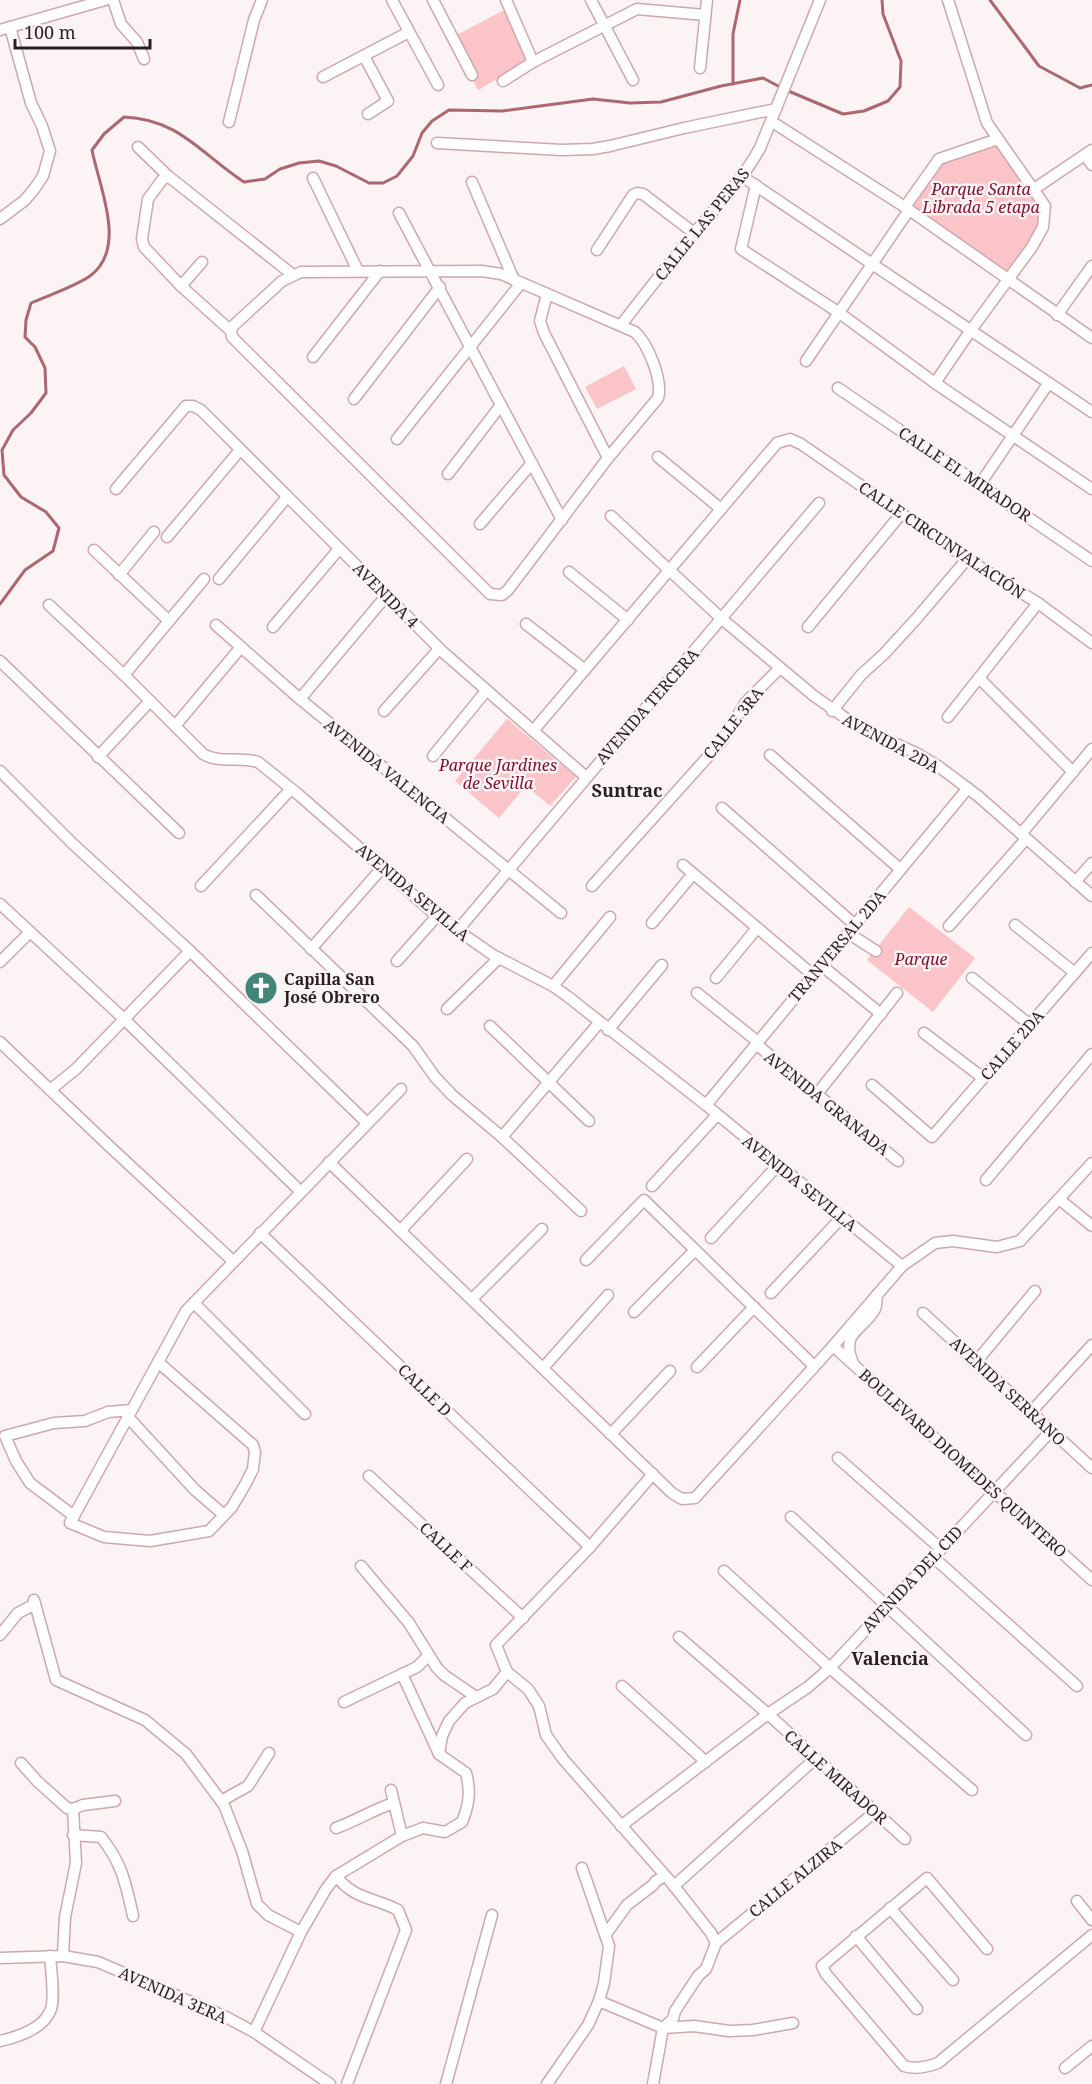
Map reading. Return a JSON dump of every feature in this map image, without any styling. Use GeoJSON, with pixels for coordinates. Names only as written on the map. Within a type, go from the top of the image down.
{"type":"FeatureCollection","features":[{"type":"Feature","properties":{"kind":"street"},"geometry":{"type":"LineString","coordinates":[[0,219],[25,200],[44,176],[50,151],[5,28],[90,2],[105,0]]}},
{"type":"Feature","properties":{"kind":"street"},"geometry":{"type":"LineString","coordinates":[[113,0],[121,24],[137,42],[144,59]]}},
{"type":"Feature","properties":{"kind":"street"},"geometry":{"type":"LineString","coordinates":[[229,122],[254,20],[262,0]]}},
{"type":"Feature","properties":{"kind":"street"},"geometry":{"type":"LineString","coordinates":[[392,0],[438,85]]}},
{"type":"Feature","properties":{"kind":"street"},"geometry":{"type":"LineString","coordinates":[[434,0],[472,75]]}},
{"type":"Feature","properties":{"kind":"street"},"geometry":{"type":"LineString","coordinates":[[591,0],[633,80]]}},
{"type":"Feature","properties":{"kind":"street"},"geometry":{"type":"LineString","coordinates":[[700,68],[707,0]]}},
{"type":"Feature","properties":{"kind":"street","name":"CALLE LAS PERAS"},"geometry":{"type":"LineString","coordinates":[[621,325],[694,233],[743,177],[760,148],[820,0]]}},
{"type":"Feature","properties":{"kind":"street"},"geometry":{"type":"LineString","coordinates":[[935,383],[1032,247],[1043,227],[1046,206],[987,123],[948,0]]}},
{"type":"Feature","properties":{"kind":"street"},"geometry":{"type":"LineString","coordinates":[[511,2],[532,62]]}},
{"type":"Feature","properties":{"kind":"street"},"geometry":{"type":"LineString","coordinates":[[503,81],[532,62],[637,9],[705,15]]}},
{"type":"Feature","properties":{"kind":"street"},"geometry":{"type":"LineString","coordinates":[[323,77],[409,32]]}},
{"type":"Feature","properties":{"kind":"street"},"geometry":{"type":"LineString","coordinates":[[364,56],[388,101],[368,114]]}},
{"type":"Feature","properties":{"kind":"street"},"geometry":{"type":"LineString","coordinates":[[437,143],[552,150],[593,149],[610,147],[777,106]]}},
{"type":"Feature","properties":{"kind":"street"},"geometry":{"type":"LineString","coordinates":[[777,125],[907,209],[1092,338]]}},
{"type":"Feature","properties":{"kind":"street"},"geometry":{"type":"LineString","coordinates":[[806,362],[838,312],[872,266],[939,159],[998,139]]}},
{"type":"Feature","properties":{"kind":"street"},"geometry":{"type":"LineString","coordinates":[[138,147],[168,176],[292,275]]}},
{"type":"Feature","properties":{"kind":"street"},"geometry":{"type":"LineString","coordinates":[[1034,189],[1089,152],[1092,165]]}},
{"type":"Feature","properties":{"kind":"street"},"geometry":{"type":"LineString","coordinates":[[168,176],[162,180],[148,200],[142,239],[148,252],[181,286],[231,331]]}},
{"type":"Feature","properties":{"kind":"street"},"geometry":{"type":"LineString","coordinates":[[743,177],[1092,412]]}},
{"type":"Feature","properties":{"kind":"street"},"geometry":{"type":"LineString","coordinates":[[313,178],[358,271]]}},
{"type":"Feature","properties":{"kind":"street"},"geometry":{"type":"LineString","coordinates":[[472,182],[518,282]]}},
{"type":"Feature","properties":{"kind":"street"},"geometry":{"type":"LineString","coordinates":[[756,185],[741,249],[838,312],[1012,437],[1092,489]]}},
{"type":"Feature","properties":{"kind":"street"},"geometry":{"type":"LineString","coordinates":[[597,250],[633,195],[637,193],[643,194],[694,233]]}},
{"type":"Feature","properties":{"kind":"street"},"geometry":{"type":"LineString","coordinates":[[399,213],[562,520]]}},
{"type":"Feature","properties":{"kind":"street"},"geometry":{"type":"LineString","coordinates":[[181,286],[202,262]]}},
{"type":"Feature","properties":{"kind":"street"},"geometry":{"type":"LineString","coordinates":[[1057,315],[1092,267]]}},
{"type":"Feature","properties":{"kind":"street"},"geometry":{"type":"LineString","coordinates":[[430,270],[482,271],[501,274],[635,332],[647,346],[660,390],[658,398],[608,458],[508,590],[502,595],[490,594],[232,337],[233,326],[292,275],[301,272],[430,270]]}},
{"type":"Feature","properties":{"kind":"street"},"geometry":{"type":"LineString","coordinates":[[313,357],[380,271]]}},
{"type":"Feature","properties":{"kind":"street"},"geometry":{"type":"LineString","coordinates":[[397,439],[471,348],[518,282]]}},
{"type":"Feature","properties":{"kind":"street"},"geometry":{"type":"LineString","coordinates":[[354,399],[440,287]]}},
{"type":"Feature","properties":{"kind":"street"},"geometry":{"type":"LineString","coordinates":[[547,294],[540,321],[544,333],[608,458]]}},
{"type":"Feature","properties":{"kind":"street"},"geometry":{"type":"LineString","coordinates":[[632,311],[635,332]]}},
{"type":"Feature","properties":{"kind":"street"},"geometry":{"type":"LineString","coordinates":[[980,484],[1048,384]]}},
{"type":"Feature","properties":{"kind":"street","name":"CALLE EL MIRADOR"},"geometry":{"type":"LineString","coordinates":[[838,388],[1092,561]]}},
{"type":"Feature","properties":{"kind":"street","name":"AVENIDA 4"},"geometry":{"type":"LineString","coordinates":[[116,489],[186,406],[194,405],[439,648],[586,777]]}},
{"type":"Feature","properties":{"kind":"street"},"geometry":{"type":"LineString","coordinates":[[448,474],[501,405]]}},
{"type":"Feature","properties":{"kind":"street","name":"CALLE CIRCUNVALACIÓN"},"geometry":{"type":"LineString","coordinates":[[722,509],[777,443],[790,440],[801,444],[967,559],[1038,603],[1092,643]]}},
{"type":"Feature","properties":{"kind":"street"},"geometry":{"type":"LineString","coordinates":[[167,537],[240,450]]}},
{"type":"Feature","properties":{"kind":"street"},"geometry":{"type":"LineString","coordinates":[[533,732],[722,509],[658,457]]}},
{"type":"Feature","properties":{"kind":"street"},"geometry":{"type":"LineString","coordinates":[[480,524],[532,463]]}},
{"type":"Feature","properties":{"kind":"street"},"geometry":{"type":"LineString","coordinates":[[219,579],[287,497]]}},
{"type":"Feature","properties":{"kind":"street","name":"AVENIDA TERCERA"},"geometry":{"type":"LineString","coordinates":[[458,931],[819,503]]}},
{"type":"Feature","properties":{"kind":"street"},"geometry":{"type":"LineString","coordinates":[[808,627],[901,514]]}},
{"type":"Feature","properties":{"kind":"street","name":"AVENIDA 2DA"},"geometry":{"type":"LineString","coordinates":[[610,516],[722,619],[832,711],[857,726],[918,754],[968,788],[1092,896]]}},
{"type":"Feature","properties":{"kind":"street"},"geometry":{"type":"LineString","coordinates":[[119,575],[154,532]]}},
{"type":"Feature","properties":{"kind":"street"},"geometry":{"type":"LineString","coordinates":[[273,627],[339,549]]}},
{"type":"Feature","properties":{"kind":"street"},"geometry":{"type":"LineString","coordinates":[[94,550],[169,621]]}},
{"type":"Feature","properties":{"kind":"street"},"geometry":{"type":"LineString","coordinates":[[832,711],[861,675],[898,639],[967,559]]}},
{"type":"Feature","properties":{"kind":"street"},"geometry":{"type":"LineString","coordinates":[[569,572],[628,621]]}},
{"type":"Feature","properties":{"kind":"street"},"geometry":{"type":"LineString","coordinates":[[124,675],[204,579]]}},
{"type":"Feature","properties":{"kind":"street"},"geometry":{"type":"LineString","coordinates":[[300,699],[386,596]]}},
{"type":"Feature","properties":{"kind":"street"},"geometry":{"type":"LineString","coordinates":[[948,717],[1038,603]]}},
{"type":"Feature","properties":{"kind":"street","name":"AVENIDA SEVILLA"},"geometry":{"type":"LineString","coordinates":[[49,605],[124,675],[202,754],[211,759],[258,762],[437,916],[499,958],[553,986],[706,1105],[902,1266]]}},
{"type":"Feature","properties":{"kind":"street"},"geometry":{"type":"LineString","coordinates":[[526,624],[585,670]]}},
{"type":"Feature","properties":{"kind":"street","name":"AVENIDA VALENCIA"},"geometry":{"type":"LineString","coordinates":[[216,625],[300,699],[561,913]]}},
{"type":"Feature","properties":{"kind":"street"},"geometry":{"type":"LineString","coordinates":[[175,726],[241,647]]}},
{"type":"Feature","properties":{"kind":"street"},"geometry":{"type":"LineString","coordinates":[[384,711],[439,648]]}},
{"type":"Feature","properties":{"kind":"street"},"geometry":{"type":"LineString","coordinates":[[0,661],[179,833]]}},
{"type":"Feature","properties":{"kind":"street","name":"CALLE 3RA"},"geometry":{"type":"LineString","coordinates":[[592,886],[722,741],[746,702],[779,669]]}},
{"type":"Feature","properties":{"kind":"street"},"geometry":{"type":"LineString","coordinates":[[979,678],[1073,772]]}},
{"type":"Feature","properties":{"kind":"street"},"geometry":{"type":"LineString","coordinates":[[433,756],[486,691]]}},
{"type":"Feature","properties":{"kind":"street"},"geometry":{"type":"LineString","coordinates":[[98,757],[150,701]]}},
{"type":"Feature","properties":{"kind":"street"},"geometry":{"type":"LineString","coordinates":[[949,926],[1092,749]]}},
{"type":"Feature","properties":{"kind":"street"},"geometry":{"type":"LineString","coordinates":[[770,756],[900,869]]}},
{"type":"Feature","properties":{"kind":"street"},"geometry":{"type":"LineString","coordinates":[[0,771],[73,844],[190,951],[367,1123]]}},
{"type":"Feature","properties":{"kind":"street","name":"TRANVERSAL 2DA"},"geometry":{"type":"LineString","coordinates":[[706,1105],[968,788]]}},
{"type":"Feature","properties":{"kind":"street"},"geometry":{"type":"LineString","coordinates":[[201,886],[291,789]]}},
{"type":"Feature","properties":{"kind":"street"},"geometry":{"type":"LineString","coordinates":[[722,808],[876,951]]}},
{"type":"Feature","properties":{"kind":"street"},"geometry":{"type":"LineString","coordinates":[[1075,882],[1092,863]]}},
{"type":"Feature","properties":{"kind":"street"},"geometry":{"type":"LineString","coordinates":[[683,865],[813,975]]}},
{"type":"Feature","properties":{"kind":"street"},"geometry":{"type":"LineString","coordinates":[[311,949],[382,868]]}},
{"type":"Feature","properties":{"kind":"street"},"geometry":{"type":"LineString","coordinates":[[652,923],[693,874]]}},
{"type":"Feature","properties":{"kind":"street"},"geometry":{"type":"LineString","coordinates":[[256,895],[413,1046],[435,1077],[452,1095],[502,1137],[581,1211]]}},
{"type":"Feature","properties":{"kind":"street"},"geometry":{"type":"LineString","coordinates":[[0,904],[124,1019],[300,1191]]}},
{"type":"Feature","properties":{"kind":"street"},"geometry":{"type":"LineString","coordinates":[[397,961],[437,916]]}},
{"type":"Feature","properties":{"kind":"street"},"geometry":{"type":"LineString","coordinates":[[553,986],[610,917]]}},
{"type":"Feature","properties":{"kind":"street"},"geometry":{"type":"LineString","coordinates":[[1015,925],[1075,973]]}},
{"type":"Feature","properties":{"kind":"street"},"geometry":{"type":"LineString","coordinates":[[716,978],[757,927]]}},
{"type":"Feature","properties":{"kind":"street"},"geometry":{"type":"LineString","coordinates":[[0,962],[30,932]]}},
{"type":"Feature","properties":{"kind":"street"},"geometry":{"type":"LineString","coordinates":[[50,1090],[76,1069],[190,951]]}},
{"type":"Feature","properties":{"kind":"street","name":"CALLE 2DA"},"geometry":{"type":"LineString","coordinates":[[872,1085],[932,1137],[1092,954]]}},
{"type":"Feature","properties":{"kind":"street"},"geometry":{"type":"LineString","coordinates":[[447,1009],[499,958]]}},
{"type":"Feature","properties":{"kind":"street"},"geometry":{"type":"LineString","coordinates":[[608,1030],[662,965]]}},
{"type":"Feature","properties":{"kind":"street"},"geometry":{"type":"LineString","coordinates":[[821,965],[881,1014]]}},
{"type":"Feature","properties":{"kind":"street"},"geometry":{"type":"LineString","coordinates":[[972,978],[1030,1026]]}},
{"type":"Feature","properties":{"kind":"street","name":"AVENIDA GRANADA"},"geometry":{"type":"LineString","coordinates":[[698,993],[898,1161]]}},
{"type":"Feature","properties":{"kind":"street"},"geometry":{"type":"LineString","coordinates":[[817,1094],[897,993]]}},
{"type":"Feature","properties":{"kind":"street"},"geometry":{"type":"LineString","coordinates":[[502,1137],[599,1023]]}},
{"type":"Feature","properties":{"kind":"street"},"geometry":{"type":"LineString","coordinates":[[490,1026],[589,1121]]}},
{"type":"Feature","properties":{"kind":"street"},"geometry":{"type":"LineString","coordinates":[[924,1033],[983,1078]]}},
{"type":"Feature","properties":{"kind":"street"},"geometry":{"type":"LineString","coordinates":[[0,1042],[233,1261]]}},
{"type":"Feature","properties":{"kind":"street"},"geometry":{"type":"LineString","coordinates":[[986,1180],[1092,1054]]}},
{"type":"Feature","properties":{"kind":"street"},"geometry":{"type":"LineString","coordinates":[[158,1362],[253,1445],[255,1452],[252,1469],[236,1499],[209,1532],[150,1541],[104,1537],[70,1523],[129,1413],[186,1311],[400,1089]]}},
{"type":"Feature","properties":{"kind":"street"},"geometry":{"type":"LineString","coordinates":[[652,1186],[717,1115]]}},
{"type":"Feature","properties":{"kind":"street"},"geometry":{"type":"LineString","coordinates":[[401,1230],[467,1159]]}},
{"type":"Feature","properties":{"kind":"street"},"geometry":{"type":"LineString","coordinates":[[330,1162],[672,1493],[682,1499],[694,1498],[833,1346],[902,1266],[935,1242],[953,1241],[997,1246],[1020,1241],[1092,1163]]}},
{"type":"Feature","properties":{"kind":"street"},"geometry":{"type":"LineString","coordinates":[[711,1238],[778,1164]]}},
{"type":"Feature","properties":{"kind":"street"},"geometry":{"type":"LineString","coordinates":[[1059,1199],[1092,1226]]}},
{"type":"Feature","properties":{"kind":"street"},"geometry":{"type":"LineString","coordinates":[[586,1260],[644,1200],[814,1366]]}},
{"type":"Feature","properties":{"kind":"street"},"geometry":{"type":"LineString","coordinates":[[771,1293],[842,1217]]}},
{"type":"Feature","properties":{"kind":"street"},"geometry":{"type":"LineString","coordinates":[[472,1299],[542,1229]]}},
{"type":"Feature","properties":{"kind":"street","name":"CALLE D"},"geometry":{"type":"LineString","coordinates":[[260,1233],[590,1547]]}},
{"type":"Feature","properties":{"kind":"street"},"geometry":{"type":"LineString","coordinates":[[634,1312],[695,1250]]}},
{"type":"Feature","properties":{"kind":"street"},"geometry":{"type":"LineString","coordinates":[[976,1362],[1035,1291]]}},
{"type":"Feature","properties":{"kind":"street"},"geometry":{"type":"LineString","coordinates":[[543,1368],[608,1295]]}},
{"type":"Feature","properties":{"kind":"street"},"geometry":{"type":"LineString","coordinates":[[853,1364],[848,1344],[876,1308],[877,1295]]}},
{"type":"Feature","properties":{"kind":"street"},"geometry":{"type":"LineString","coordinates":[[194,1303],[304,1414]]}},
{"type":"Feature","properties":{"kind":"street"},"geometry":{"type":"LineString","coordinates":[[697,1367],[754,1307]]}},
{"type":"Feature","properties":{"kind":"street","name":"AVENIDA SERRANO"},"geometry":{"type":"LineString","coordinates":[[923,1313],[1092,1468]]}},
{"type":"Feature","properties":{"kind":"street","name":"BOULEVARD DIOMEDES QUINTERO"},"geometry":{"type":"LineString","coordinates":[[833,1346],[1092,1580]]}},
{"type":"Feature","properties":{"kind":"street"},"geometry":{"type":"LineString","coordinates":[[1030,1412],[1092,1346]]}},
{"type":"Feature","properties":{"kind":"street"},"geometry":{"type":"LineString","coordinates":[[611,1434],[670,1371]]}},
{"type":"Feature","properties":{"kind":"street"},"geometry":{"type":"LineString","coordinates":[[74,1516],[30,1483],[16,1461],[5,1436],[54,1423],[85,1421],[108,1412],[129,1413],[195,1490],[224,1515]]}},
{"type":"Feature","properties":{"kind":"street","name":"AVENIDA DEL CID"},"geometry":{"type":"LineString","coordinates":[[621,1826],[768,1714],[808,1688],[830,1668],[1051,1431]]}},
{"type":"Feature","properties":{"kind":"street"},"geometry":{"type":"LineString","coordinates":[[838,1458],[1077,1686]]}},
{"type":"Feature","properties":{"kind":"street"},"geometry":{"type":"LineString","coordinates":[[653,1474],[590,1547],[496,1645],[507,1672],[528,1689],[539,1706],[546,1735],[571,1768],[674,1886],[711,1933],[716,1943],[706,1970],[698,1976],[675,2011],[674,2019],[663,2028],[653,2084]]}},
{"type":"Feature","properties":{"kind":"street","name":"CALLE F"},"geometry":{"type":"LineString","coordinates":[[369,1476],[523,1618]]}},
{"type":"Feature","properties":{"kind":"street"},"geometry":{"type":"LineString","coordinates":[[791,1517],[1026,1735]]}},
{"type":"Feature","properties":{"kind":"street"},"geometry":{"type":"LineString","coordinates":[[361,1566],[409,1623],[428,1656],[444,1675],[476,1697]]}},
{"type":"Feature","properties":{"kind":"street"},"geometry":{"type":"LineString","coordinates":[[724,1571],[830,1668],[972,1790]]}},
{"type":"Feature","properties":{"kind":"street"},"geometry":{"type":"LineString","coordinates":[[0,1635],[18,1613],[34,1602],[56,1680],[145,1720],[186,1754],[221,1801],[242,1851],[257,1904],[268,1915],[301,1932]]}},
{"type":"Feature","properties":{"kind":"street","name":"CALLE MIRADOR"},"geometry":{"type":"LineString","coordinates":[[679,1637],[768,1714],[905,1839]]}},
{"type":"Feature","properties":{"kind":"street"},"geometry":{"type":"LineString","coordinates":[[344,1702],[417,1667],[428,1656]]}},
{"type":"Feature","properties":{"kind":"street"},"geometry":{"type":"LineString","coordinates":[[438,1754],[449,1720],[465,1703],[494,1689],[507,1672]]}},
{"type":"Feature","properties":{"kind":"street"},"geometry":{"type":"LineString","coordinates":[[254,2032],[301,1932],[336,1876],[402,1836],[423,1828],[445,1832],[462,1822],[469,1800],[470,1785],[466,1773],[438,1754],[402,1674]]}},
{"type":"Feature","properties":{"kind":"street"},"geometry":{"type":"LineString","coordinates":[[622,1686],[706,1762]]}},
{"type":"Feature","properties":{"kind":"street"},"geometry":{"type":"LineString","coordinates":[[221,1801],[248,1786],[269,1753]]}},
{"type":"Feature","properties":{"kind":"street"},"geometry":{"type":"LineString","coordinates":[[674,1886],[816,1758]]}},
{"type":"Feature","properties":{"kind":"street"},"geometry":{"type":"LineString","coordinates":[[21,1763],[37,1781],[68,1808],[115,1801]]}},
{"type":"Feature","properties":{"kind":"street"},"geometry":{"type":"LineString","coordinates":[[391,1790],[402,1836]]}},
{"type":"Feature","properties":{"kind":"street"},"geometry":{"type":"LineString","coordinates":[[336,1828],[394,1803]]}},
{"type":"Feature","properties":{"kind":"street"},"geometry":{"type":"LineString","coordinates":[[63,1956],[65,1917],[76,1863],[73,1809]]}},
{"type":"Feature","properties":{"kind":"street","name":"CALLE ALZIRA"},"geometry":{"type":"LineString","coordinates":[[716,1943],[875,1812]]}},
{"type":"Feature","properties":{"kind":"street"},"geometry":{"type":"LineString","coordinates":[[73,1835],[100,1838],[113,1852],[124,1874],[133,1916]]}},
{"type":"Feature","properties":{"kind":"street"},"geometry":{"type":"LineString","coordinates":[[547,2084],[588,2025],[604,1983],[609,1946],[582,1868]]}},
{"type":"Feature","properties":{"kind":"street"},"geometry":{"type":"LineString","coordinates":[[336,1876],[344,1886],[359,1896],[387,1904],[398,1910],[406,1930],[348,2084]]}},
{"type":"Feature","properties":{"kind":"street"},"geometry":{"type":"LineString","coordinates":[[606,1934],[627,1905],[665,1876]]}},
{"type":"Feature","properties":{"kind":"street"},"geometry":{"type":"LineString","coordinates":[[987,1949],[927,1878],[822,1966],[823,1971],[904,2066],[917,2068],[938,2063],[1092,1935]]}},
{"type":"Feature","properties":{"kind":"street"},"geometry":{"type":"LineString","coordinates":[[1077,1900],[1092,1920]]}},
{"type":"Feature","properties":{"kind":"street"},"geometry":{"type":"LineString","coordinates":[[890,1908],[953,1980]]}},
{"type":"Feature","properties":{"kind":"street"},"geometry":{"type":"LineString","coordinates":[[446,2084],[492,1915]]}},
{"type":"Feature","properties":{"kind":"street"},"geometry":{"type":"LineString","coordinates":[[856,1936],[917,2009]]}},
{"type":"Feature","properties":{"kind":"street"},"geometry":{"type":"LineString","coordinates":[[0,2041],[18,2037],[39,2026],[51,2010],[50,1956]]}},
{"type":"Feature","properties":{"kind":"street","name":"AVENIDA 3ERA"},"geometry":{"type":"LineString","coordinates":[[0,1958],[63,1956],[98,1962],[226,2017],[254,2032],[330,2084]]}},
{"type":"Feature","properties":{"kind":"street"},"geometry":{"type":"LineString","coordinates":[[599,2001],[663,2028],[694,2026],[729,2031],[793,2024]]}},
{"type":"Feature","properties":{"kind":"street"},"geometry":{"type":"LineString","coordinates":[[1065,2068],[1092,2046]]}},
{"type":"Feature","properties":{"kind":"green space"},"geometry":{"type":"Polygon","coordinates":[[[506,9],[529,61],[478,90],[451,38],[506,9]]]}},
{"type":"Feature","properties":{"kind":"green space","name":"Parque Santa Librada 5 etapa"},"geometry":{"type":"Polygon","coordinates":[[[998,139],[1034,189],[1043,227],[1008,271],[909,210],[939,159],[998,139]]]}},
{"type":"Feature","properties":{"kind":"green space"},"geometry":{"type":"Polygon","coordinates":[[[624,366],[636,389],[597,409],[585,387],[624,366]]]}},
{"type":"Feature","properties":{"kind":"green space","name":"Parque Jardines de Sevilla"},"geometry":{"type":"Polygon","coordinates":[[[507,719],[576,777],[550,806],[526,786],[499,818],[455,781],[507,719]]]}},
{"type":"Feature","properties":{"kind":"green space","name":"Parque"},"geometry":{"type":"Polygon","coordinates":[[[909,907],[975,958],[933,1012],[867,960],[909,907]]]}},
{"type":"Feature","properties":{"kind":"waterway"},"geometry":{"type":"LineString","coordinates":[[733,84],[733,34],[740,0]]}},
{"type":"Feature","properties":{"kind":"waterway"},"geometry":{"type":"LineString","coordinates":[[786,90],[843,114],[864,111],[888,101],[900,87],[901,61],[883,14],[882,0]]}},
{"type":"Feature","properties":{"kind":"waterway"},"geometry":{"type":"LineString","coordinates":[[990,0],[1039,66],[1080,88],[1092,85]]}},
{"type":"Feature","properties":{"kind":"waterway"},"geometry":{"type":"LineString","coordinates":[[0,604],[25,570],[53,551],[59,528],[46,512],[21,497],[4,475],[2,450],[13,430],[31,413],[46,393],[45,368],[35,347],[25,337],[26,320],[31,303],[84,280],[101,264],[107,250],[108,216],[92,150],[104,134],[124,117],[143,119],[175,131],[244,182],[265,179],[280,169],[299,163],[319,161],[336,166],[369,183],[383,183],[397,176],[413,156],[422,133],[432,121],[449,110],[502,111],[593,99],[630,103],[661,102],[721,86],[763,78],[780,87]]}},
{"type":"Feature","properties":{"kind":"place","name":"Capilla San José Obrero"},"geometry":{"type":"Point","coordinates":[261,988]}},
{"type":"Feature","properties":{"kind":"district","name":"Suntrac"},"geometry":{"type":"Point","coordinates":[627,791]}},
{"type":"Feature","properties":{"kind":"district","name":"Valencia"},"geometry":{"type":"Point","coordinates":[890,1659]}}]}
